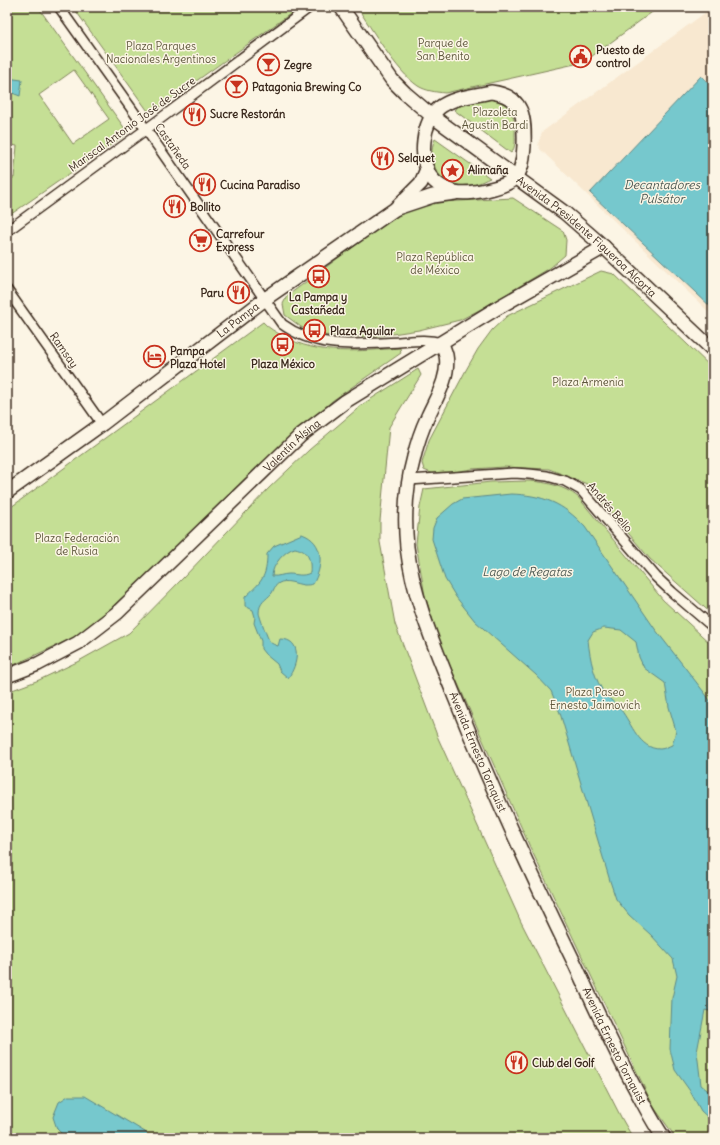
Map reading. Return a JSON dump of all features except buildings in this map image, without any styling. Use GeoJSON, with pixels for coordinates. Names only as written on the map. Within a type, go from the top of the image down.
{"type":"FeatureCollection","features":[{"type":"Feature","properties":{"kind":"street","name":"Castañeda"},"geometry":{"type":"LineString","coordinates":[[59,7],[282,324],[291,331],[302,336],[326,343],[366,344],[421,340],[442,343]]}},
{"type":"Feature","properties":{"kind":"street","name":"Mariscal Antonio José de Sucre"},"geometry":{"type":"LineString","coordinates":[[7,231],[310,7]]}},
{"type":"Feature","properties":{"kind":"street","name":"Avenida Presidente Figueroa Alcorta"},"geometry":{"type":"LineString","coordinates":[[341,7],[392,80],[405,93],[432,116],[565,213],[604,247],[713,350]]}},
{"type":"Feature","properties":{"kind":"street"},"geometry":{"type":"LineString","coordinates":[[456,193],[445,189],[430,177],[424,159],[425,140],[428,124],[432,116],[439,108],[458,99],[491,92],[500,93],[515,102],[524,118],[523,153],[520,169],[516,177]]}},
{"type":"Feature","properties":{"kind":"street","name":"La Pampa"},"geometry":{"type":"LineString","coordinates":[[7,492],[102,424],[265,299],[395,209],[421,183],[427,169]]}},
{"type":"Feature","properties":{"kind":"street","name":"La Pampa"},"geometry":{"type":"LineString","coordinates":[[395,209],[433,196],[474,192],[502,186],[516,177]]}},
{"type":"Feature","properties":{"kind":"street","name":"Valentín Alsina"},"geometry":{"type":"LineString","coordinates":[[7,676],[38,664],[84,639],[117,613],[301,435],[346,400],[499,307],[604,247]]}},
{"type":"Feature","properties":{"kind":"street","name":"Ramsay"},"geometry":{"type":"LineString","coordinates":[[7,290],[102,424]]}},
{"type":"Feature","properties":{"kind":"street","name":"Avenida Ernesto Tornquist"},"geometry":{"type":"LineString","coordinates":[[442,343],[446,356],[442,386],[424,426],[414,457],[406,500],[407,547],[413,578],[431,637],[469,733],[527,866],[624,1069],[654,1124],[664,1138]]}},
{"type":"Feature","properties":{"kind":"street","name":"Andrés Bello"},"geometry":{"type":"LineString","coordinates":[[409,480],[514,473],[547,476],[565,481],[581,490],[656,577],[713,627]]}},
{"type":"Feature","properties":{"kind":"shaded area"},"geometry":{"type":"Polygon","coordinates":[[[713,7],[713,316],[540,149],[538,144],[542,132],[713,7]]]}},
{"type":"Feature","properties":{"kind":"green space"},"geometry":{"type":"Polygon","coordinates":[[[7,7],[38,7],[128,133],[7,217],[7,177],[14,178],[17,146],[7,144],[7,91],[11,92],[22,81],[7,78],[7,7]],[[74,70],[39,95],[73,144],[109,119],[74,70]]]}},
{"type":"Feature","properties":{"kind":"green space","name":"Plaza Parques Nacionales Argentinos"},"geometry":{"type":"Polygon","coordinates":[[[73,7],[300,7],[150,114],[73,7]]]}},
{"type":"Feature","properties":{"kind":"green space","name":"Parque de San Benito"},"geometry":{"type":"Polygon","coordinates":[[[357,7],[659,7],[584,62],[445,93],[424,89],[410,79],[393,60],[357,7]]]}},
{"type":"Feature","properties":{"kind":"green space","name":"Plazoleta Agustín Bardi"},"geometry":{"type":"Polygon","coordinates":[[[491,99],[503,103],[513,116],[515,142],[511,153],[454,110],[459,106],[491,99]]]}},
{"type":"Feature","properties":{"kind":"green space","name":"Plazoleta Agustín Bardi"},"geometry":{"type":"Polygon","coordinates":[[[435,139],[490,178],[468,187],[452,185],[440,175],[433,161],[432,154],[435,139]]]}},
{"type":"Feature","properties":{"kind":"green space","name":"Plaza República de México"},"geometry":{"type":"Polygon","coordinates":[[[513,198],[563,231],[566,240],[565,255],[550,268],[460,320],[419,330],[372,337],[317,335],[301,327],[285,315],[283,304],[287,296],[400,212],[423,203],[513,198]]]}},
{"type":"Feature","properties":{"kind":"green space","name":"Plaza Armenia"},"geometry":{"type":"Polygon","coordinates":[[[601,271],[614,274],[713,369],[713,615],[650,559],[587,484],[549,469],[504,467],[472,469],[436,475],[424,470],[422,463],[429,440],[478,349],[492,330],[507,316],[601,271]]]}},
{"type":"Feature","properties":{"kind":"green space","name":"Plaza Federación de Rusia"},"geometry":{"type":"Polygon","coordinates":[[[263,322],[283,336],[310,347],[340,351],[400,348],[401,353],[332,401],[109,610],[77,636],[7,668],[7,510],[263,322]]]}},
{"type":"Feature","properties":{"kind":"green space"},"geometry":{"type":"Polygon","coordinates":[[[418,369],[421,375],[389,427],[380,521],[380,542],[395,624],[438,738],[521,922],[633,1138],[7,1138],[7,692],[39,680],[77,662],[129,633],[269,488],[309,450],[363,404],[418,369]]]}},
{"type":"Feature","properties":{"kind":"green space","name":"Plaza Paseo Ernesto Jaimovich"},"geometry":{"type":"Polygon","coordinates":[[[529,481],[555,485],[573,493],[578,497],[663,600],[713,646],[713,1138],[676,1138],[653,1106],[530,847],[440,643],[425,596],[416,544],[420,507],[424,489],[491,482],[529,481]]]}},
{"type":"Feature","properties":{"kind":"water","name":"Decantadores Pulsátor"},"geometry":{"type":"Polygon","coordinates":[[[701,76],[713,87],[713,309],[590,193],[701,76]]]}},
{"type":"Feature","properties":{"kind":"water"},"geometry":{"type":"Polygon","coordinates":[[[7,78],[22,80],[20,96],[7,91],[7,78]]]}},
{"type":"Feature","properties":{"kind":"water","name":"Lago de Regatas"},"geometry":{"type":"Polygon","coordinates":[[[511,494],[533,496],[552,502],[569,512],[585,527],[655,629],[707,696],[713,706],[713,1012],[705,1010],[697,1052],[701,1085],[713,1095],[713,1122],[701,1111],[690,1091],[675,1070],[670,1049],[672,998],[677,976],[673,959],[651,935],[629,915],[616,899],[560,713],[551,691],[536,675],[475,621],[456,597],[445,579],[432,539],[433,528],[437,518],[453,504],[462,499],[511,494]],[[604,628],[593,632],[588,640],[591,662],[598,683],[606,695],[619,708],[641,740],[653,748],[665,748],[672,745],[676,731],[669,707],[665,683],[644,668],[639,657],[636,642],[621,630],[604,628]]]}},
{"type":"Feature","properties":{"kind":"water"},"geometry":{"type":"Polygon","coordinates":[[[302,534],[315,543],[320,556],[319,570],[313,584],[304,585],[285,581],[279,583],[259,609],[260,618],[270,642],[278,646],[280,639],[287,640],[292,643],[295,648],[296,660],[288,678],[280,671],[277,664],[261,649],[261,641],[254,623],[255,617],[253,610],[245,606],[245,597],[262,579],[266,569],[267,554],[274,546],[302,534]],[[291,549],[283,555],[274,567],[272,576],[289,574],[302,575],[310,573],[308,557],[300,549],[291,549]]]}},
{"type":"Feature","properties":{"kind":"water"},"geometry":{"type":"Polygon","coordinates":[[[68,1096],[85,1096],[145,1132],[151,1138],[66,1138],[57,1129],[53,1117],[59,1102],[68,1096]]]}},
{"type":"Feature","properties":{"kind":"place","name":"Puesto de control"},"geometry":{"type":"Point","coordinates":[581,56]}},
{"type":"Feature","properties":{"kind":"place","name":"Zegre"},"geometry":{"type":"Point","coordinates":[268,65]}},
{"type":"Feature","properties":{"kind":"place","name":"Patagonia Brewing Co"},"geometry":{"type":"Point","coordinates":[236,87]}},
{"type":"Feature","properties":{"kind":"place","name":"Sucre Restorán"},"geometry":{"type":"Point","coordinates":[195,114]}},
{"type":"Feature","properties":{"kind":"place","name":"Selquet"},"geometry":{"type":"Point","coordinates":[382,158]}},
{"type":"Feature","properties":{"kind":"place","name":"Alimaña"},"geometry":{"type":"Point","coordinates":[452,170]}},
{"type":"Feature","properties":{"kind":"place","name":"Cucina Paradiso"},"geometry":{"type":"Point","coordinates":[204,185]}},
{"type":"Feature","properties":{"kind":"place","name":"Bollito"},"geometry":{"type":"Point","coordinates":[175,207]}},
{"type":"Feature","properties":{"kind":"place","name":"Carrefour Express"},"geometry":{"type":"Point","coordinates":[201,240]}},
{"type":"Feature","properties":{"kind":"place","name":"La Pampa y Castañeda"},"geometry":{"type":"Point","coordinates":[318,277]}},
{"type":"Feature","properties":{"kind":"place","name":"Paru"},"geometry":{"type":"Point","coordinates":[239,293]}},
{"type":"Feature","properties":{"kind":"place","name":"Plaza Aguilar"},"geometry":{"type":"Point","coordinates":[314,331]}},
{"type":"Feature","properties":{"kind":"place","name":"Plaza México"},"geometry":{"type":"Point","coordinates":[283,344]}},
{"type":"Feature","properties":{"kind":"place","name":"Pampa Plaza Hotel"},"geometry":{"type":"Point","coordinates":[154,357]}},
{"type":"Feature","properties":{"kind":"place","name":"Club del Golf"},"geometry":{"type":"Point","coordinates":[516,1063]}}]}
